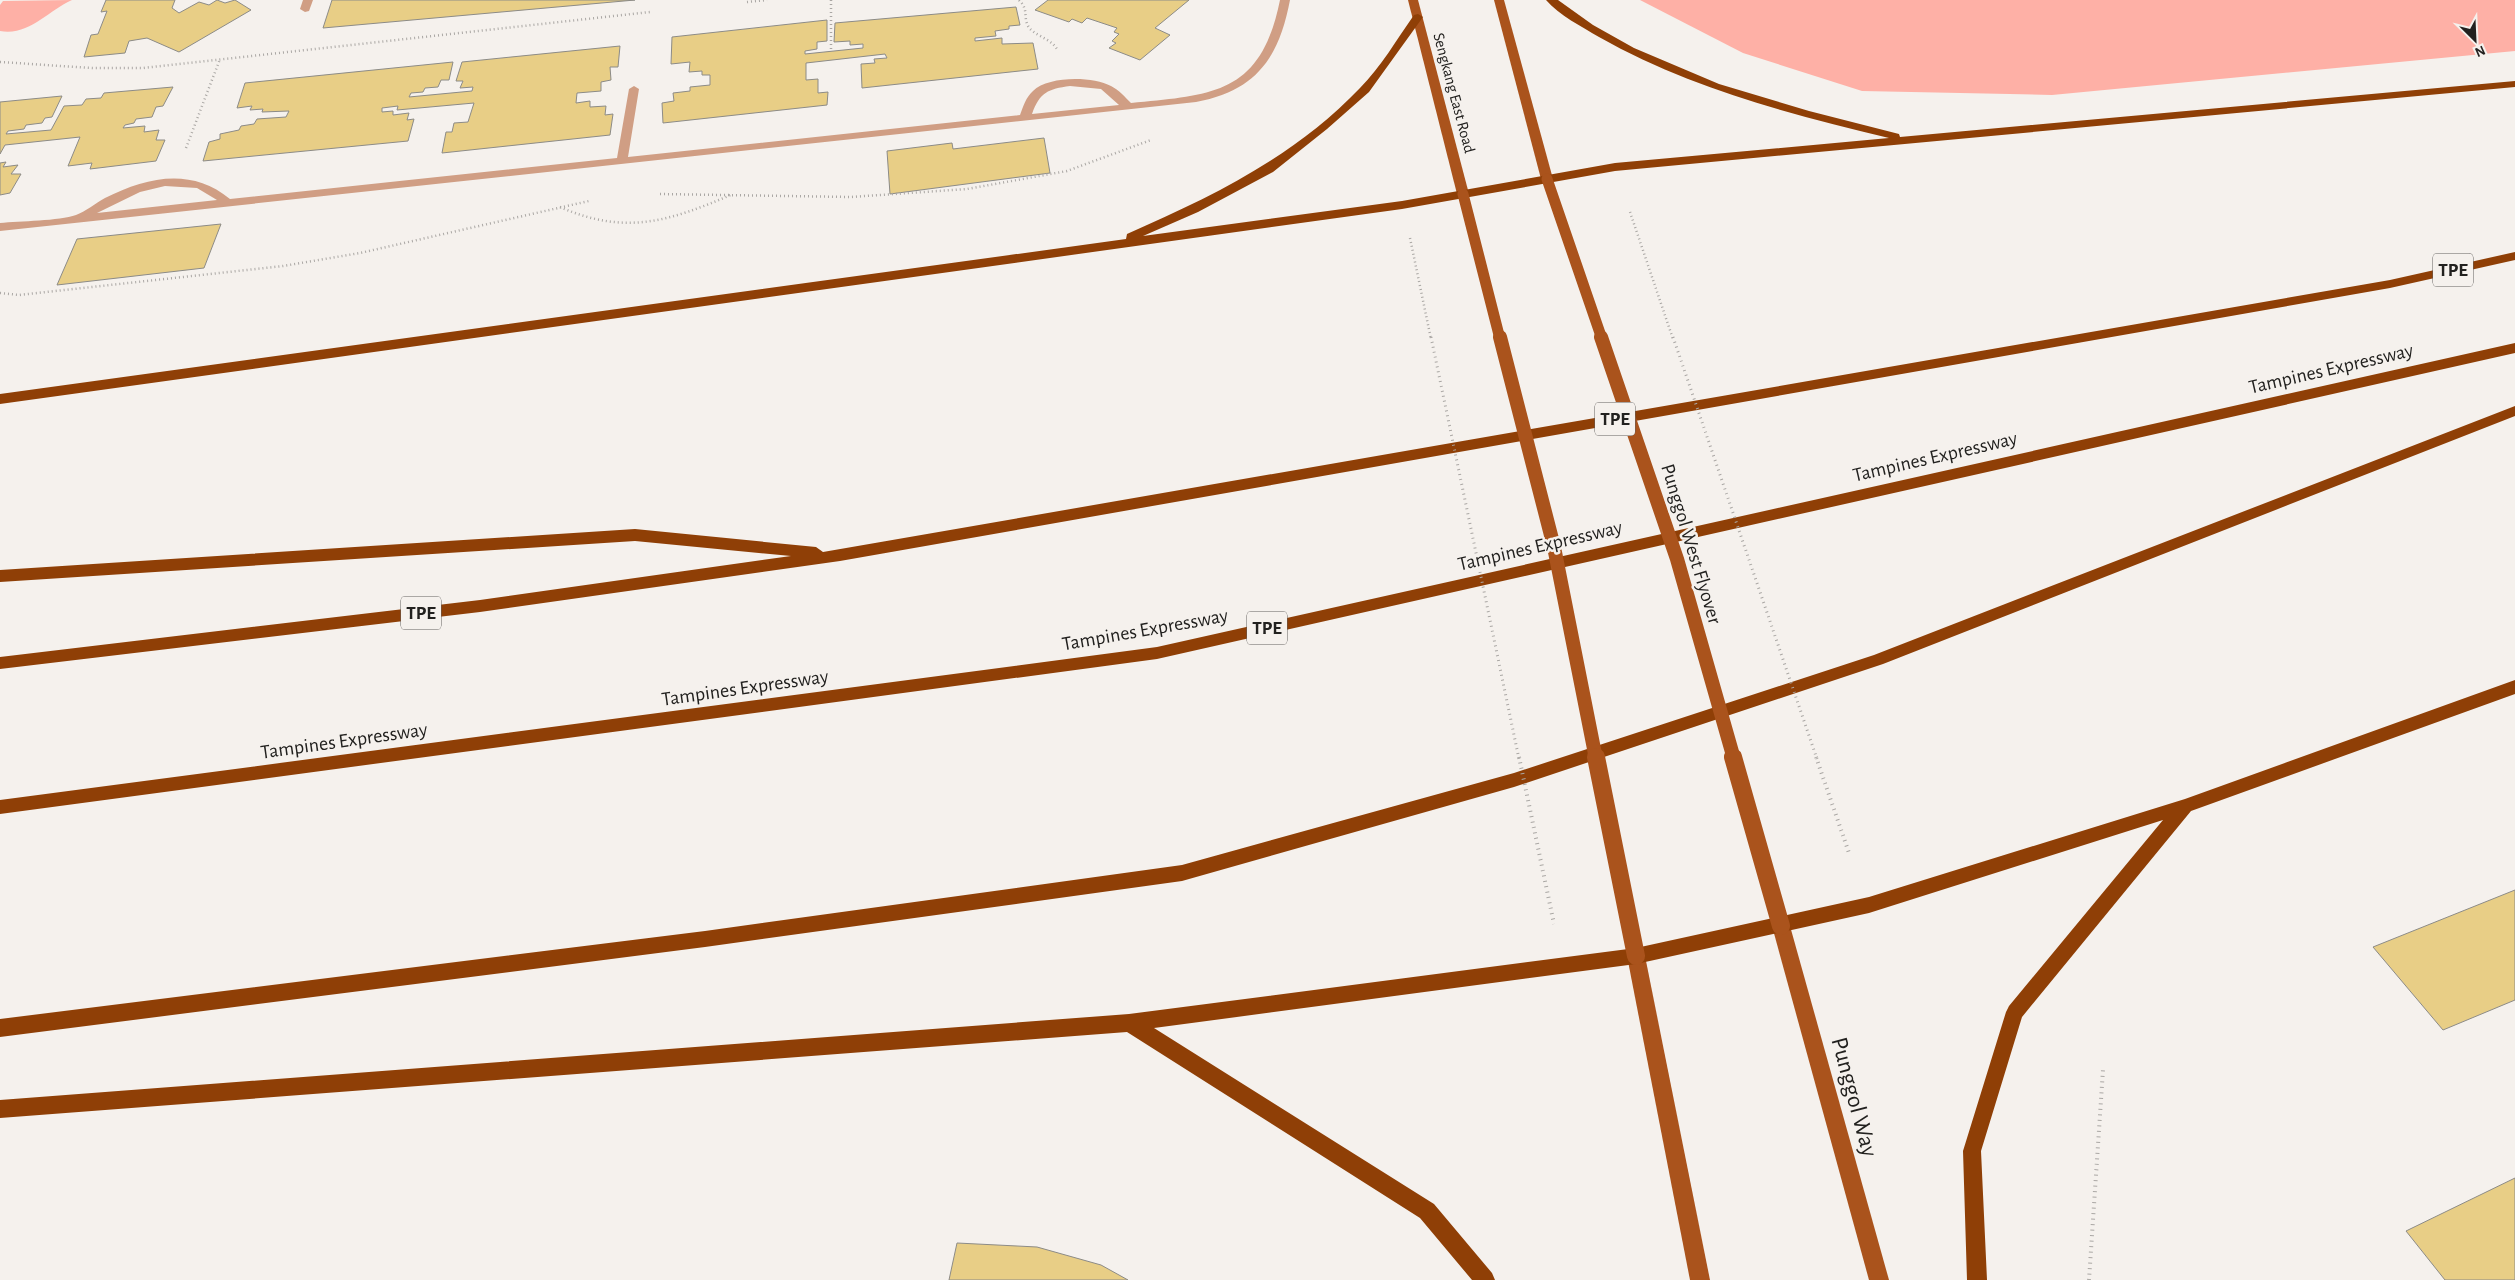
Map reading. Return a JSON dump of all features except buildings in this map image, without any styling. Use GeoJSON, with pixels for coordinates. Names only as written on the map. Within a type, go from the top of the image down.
{"type":"FeatureCollection","features":[{"type":"Feature","properties":{"kind":"highway"},"geometry":{"type":"LineString","coordinates":[[1551,0],[1572,16],[1632,51],[1702,83],[1802,114],[1909,140]]}},
{"type":"Feature","properties":{"kind":"highway"},"geometry":{"type":"LineString","coordinates":[[1116,244],[1194,209],[1270,169],[1323,127],[1365,90],[1418,17]]}},
{"type":"Feature","properties":{"kind":"highway"},"geometry":{"type":"LineString","coordinates":[[0,399],[1402,205],[1615,166],[1909,140],[2090,121],[2515,84]]}},
{"type":"Feature","properties":{"kind":"highway","name":"TPE"},"geometry":{"type":"LineString","coordinates":[[0,663],[480,606],[840,555],[2380,285],[2515,256]]}},
{"type":"Feature","properties":{"kind":"highway","name":"Tampines Expressway"},"geometry":{"type":"LineString","coordinates":[[0,807],[1157,653],[2515,348]]}},
{"type":"Feature","properties":{"kind":"highway"},"geometry":{"type":"LineString","coordinates":[[0,1028],[705,940],[1182,873],[1514,780],[1878,660],[2515,411]]}},
{"type":"Feature","properties":{"kind":"highway"},"geometry":{"type":"LineString","coordinates":[[0,576],[635,536],[840,555]]}},
{"type":"Feature","properties":{"kind":"highway"},"geometry":{"type":"LineString","coordinates":[[0,1109],[1129,1023],[1636,956],[1781,926],[1868,904],[2184,806],[2515,687]]}},
{"type":"Feature","properties":{"kind":"highway"},"geometry":{"type":"LineString","coordinates":[[1978,1280],[1972,1151],[2015,1012],[2184,806]]}},
{"type":"Feature","properties":{"kind":"highway"},"geometry":{"type":"LineString","coordinates":[[1129,1023],[1427,1211],[1485,1280]]}},
{"type":"Feature","properties":{"kind":"main road","name":"Sengkang East Road"},"geometry":{"type":"LineString","coordinates":[[1413,0],[1463,194]]}},
{"type":"Feature","properties":{"kind":"main road"},"geometry":{"type":"LineString","coordinates":[[1499,0],[1547,179]]}},
{"type":"Feature","properties":{"kind":"main road","name":"Punggol West Flyover"},"geometry":{"type":"LineString","coordinates":[[1547,179],[1677,559],[1781,926]]}},
{"type":"Feature","properties":{"kind":"main road"},"geometry":{"type":"LineString","coordinates":[[1463,194],[1554,547],[1700,1280]]}},
{"type":"Feature","properties":{"kind":"main road","name":"Punggol Way"},"geometry":{"type":"LineString","coordinates":[[1781,926],[1878,1280]]}},
{"type":"Feature","properties":{"kind":"lane"},"geometry":{"type":"LineString","coordinates":[[0,227],[1198,98],[1231,88],[1248,76],[1272,49],[1281,23],[1285,0]]}},
{"type":"Feature","properties":{"kind":"lane"},"geometry":{"type":"LineString","coordinates":[[1025,118],[1037,94],[1050,87],[1068,84],[1088,84],[1104,87],[1128,107]]}},
{"type":"Feature","properties":{"kind":"lane"},"geometry":{"type":"LineString","coordinates":[[622,161],[634,89]]}},
{"type":"Feature","properties":{"kind":"lane"},"geometry":{"type":"LineString","coordinates":[[79,219],[109,199],[140,187],[171,182],[195,184],[212,190],[228,203]]}},
{"type":"Feature","properties":{"kind":"path"},"geometry":{"type":"LineString","coordinates":[[747,2],[767,0]]}},
{"type":"Feature","properties":{"kind":"path"},"geometry":{"type":"LineString","coordinates":[[830,51],[831,0]]}},
{"type":"Feature","properties":{"kind":"path"},"geometry":{"type":"LineString","coordinates":[[1019,0],[1025,6],[1028,26],[1034,32],[1051,40],[1059,51]]}},
{"type":"Feature","properties":{"kind":"path"},"geometry":{"type":"LineString","coordinates":[[0,62],[92,68],[143,68],[650,12]]}},
{"type":"Feature","properties":{"kind":"path"},"geometry":{"type":"LineString","coordinates":[[184,153],[220,59]]}},
{"type":"Feature","properties":{"kind":"path"},"geometry":{"type":"LineString","coordinates":[[652,194],[706,191],[797,197],[879,196],[984,187],[1056,174],[1157,138]]}},
{"type":"Feature","properties":{"kind":"path"},"geometry":{"type":"LineString","coordinates":[[560,207],[580,218],[604,224],[647,222],[693,212],[736,193]]}},
{"type":"Feature","properties":{"kind":"path"},"geometry":{"type":"LineString","coordinates":[[0,294],[19,294],[282,266],[360,253],[451,234],[596,200]]}},
{"type":"Feature","properties":{"kind":"path"},"geometry":{"type":"LineString","coordinates":[[1630,212],[1849,853]]}},
{"type":"Feature","properties":{"kind":"path"},"geometry":{"type":"LineString","coordinates":[[1410,238],[1554,924]]}},
{"type":"Feature","properties":{"kind":"path"},"geometry":{"type":"LineString","coordinates":[[2089,1280],[2103,1070]]}},
{"type":"Feature","properties":{"kind":"shaded area"},"geometry":{"type":"Polygon","coordinates":[[[72,0],[38,22],[20,30],[11,32],[0,31],[0,5],[3,1],[72,0]]]}},
{"type":"Feature","properties":{"kind":"shaded area"},"geometry":{"type":"Polygon","coordinates":[[[1640,0],[2515,0],[2515,51],[2052,95],[1862,91],[1743,53],[1640,0]]]}}]}
